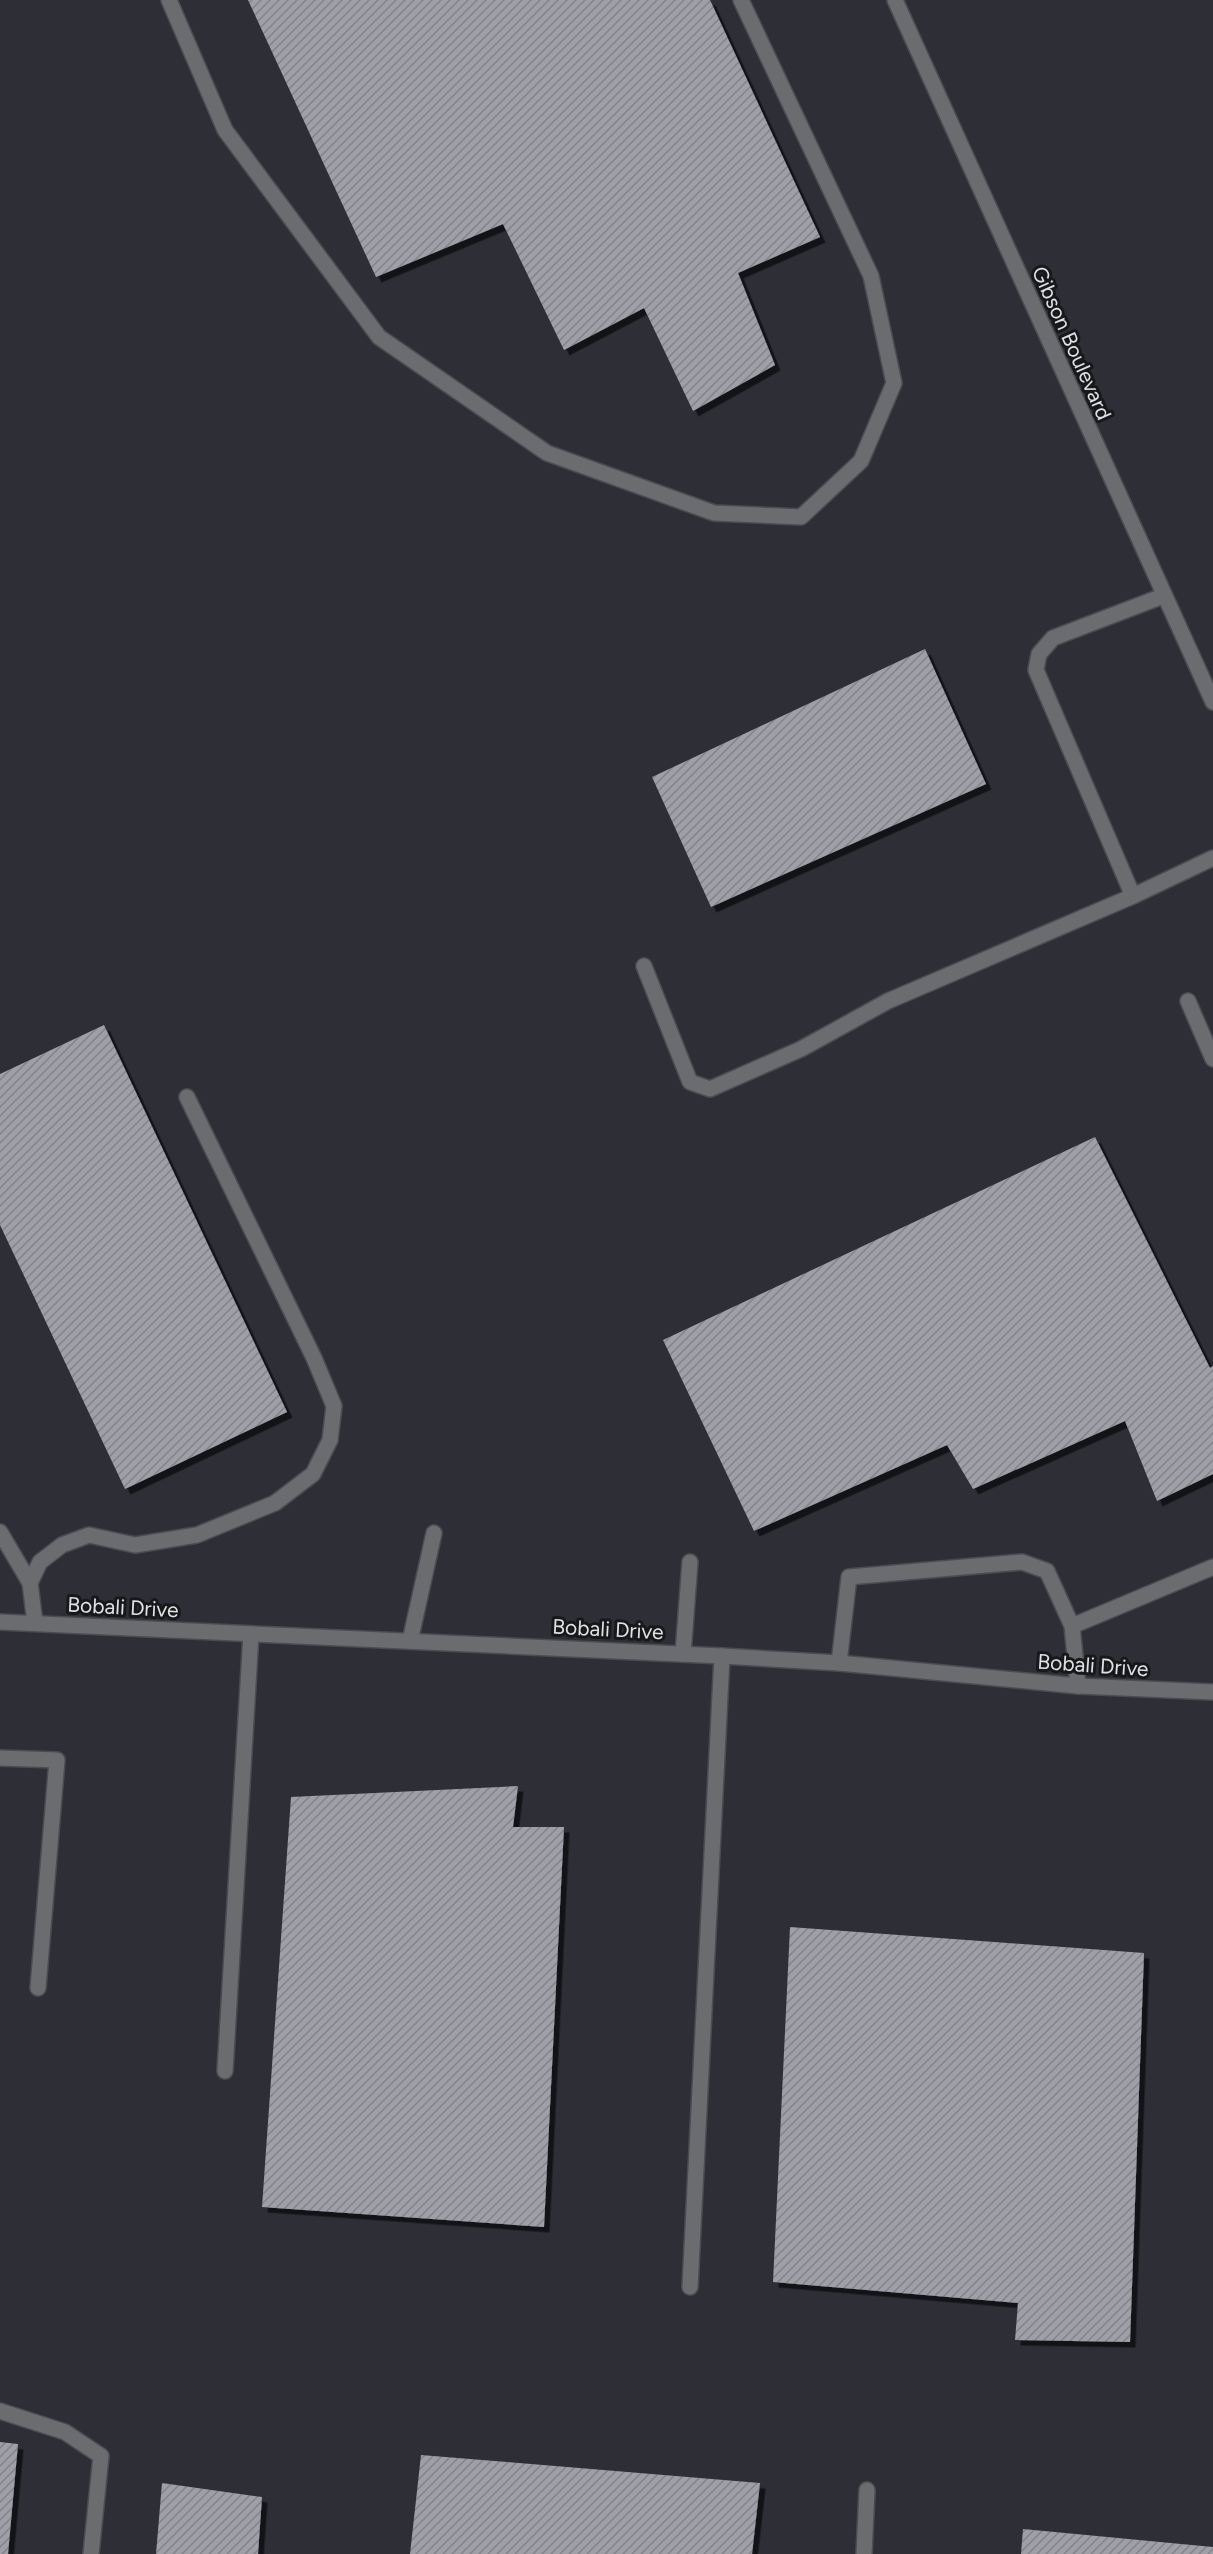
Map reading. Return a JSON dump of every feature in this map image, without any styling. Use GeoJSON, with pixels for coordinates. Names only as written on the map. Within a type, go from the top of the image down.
{"type":"FeatureCollection","features":[{"type":"Feature","properties":{"kind":"street"},"geometry":{"type":"LineString","coordinates":[[169,0],[225,130],[379,337],[547,453],[714,513],[801,517],[861,461],[894,383],[871,276],[741,0]]}},
{"type":"Feature","properties":{"kind":"street","name":"Gibson Boulevard"},"geometry":{"type":"LineString","coordinates":[[895,0],[1163,596],[1213,702]]}},
{"type":"Feature","properties":{"kind":"street"},"geometry":{"type":"LineString","coordinates":[[1134,896],[1036,670],[1039,654],[1053,638],[1163,596]]}},
{"type":"Feature","properties":{"kind":"street"},"geometry":{"type":"LineString","coordinates":[[644,966],[690,1082],[710,1089],[801,1049],[888,1001],[1134,896],[1213,858]]}},
{"type":"Feature","properties":{"kind":"street"},"geometry":{"type":"LineString","coordinates":[[1188,1001],[1213,1059]]}},
{"type":"Feature","properties":{"kind":"street"},"geometry":{"type":"LineString","coordinates":[[30,1583],[40,1562],[62,1545],[88,1535],[135,1545],[197,1535],[275,1503],[313,1474],[330,1440],[334,1406],[314,1358],[187,1097]]}},
{"type":"Feature","properties":{"kind":"street"},"geometry":{"type":"LineString","coordinates":[[0,1532],[30,1583],[34,1623]]}},
{"type":"Feature","properties":{"kind":"street"},"geometry":{"type":"LineString","coordinates":[[410,1641],[434,1533]]}},
{"type":"Feature","properties":{"kind":"street"},"geometry":{"type":"LineString","coordinates":[[683,1654],[690,1562]]}},
{"type":"Feature","properties":{"kind":"street"},"geometry":{"type":"LineString","coordinates":[[839,1663],[849,1577],[1022,1562],[1047,1571],[1072,1626],[1078,1686]]}},
{"type":"Feature","properties":{"kind":"street"},"geometry":{"type":"LineString","coordinates":[[1072,1626],[1213,1567]]}},
{"type":"Feature","properties":{"kind":"street","name":"Bobali Drive"},"geometry":{"type":"LineString","coordinates":[[0,1622],[722,1656],[839,1663],[1078,1686],[1213,1692]]}},
{"type":"Feature","properties":{"kind":"street"},"geometry":{"type":"LineString","coordinates":[[225,2071],[251,1634]]}},
{"type":"Feature","properties":{"kind":"street"},"geometry":{"type":"LineString","coordinates":[[690,2287],[722,1656]]}},
{"type":"Feature","properties":{"kind":"street"},"geometry":{"type":"LineString","coordinates":[[0,1758],[57,1760],[38,1988]]}},
{"type":"Feature","properties":{"kind":"street"},"geometry":{"type":"LineString","coordinates":[[0,2410],[65,2432],[101,2456],[90,2554]]}},
{"type":"Feature","properties":{"kind":"street"},"geometry":{"type":"LineString","coordinates":[[864,2554],[867,2490]]}},
{"type":"Feature","properties":{"kind":"building"},"geometry":{"type":"Polygon","coordinates":[[[248,0],[710,0],[820,237],[738,273],[775,365],[693,411],[644,308],[564,350],[503,224],[376,277],[248,0]]]}},
{"type":"Feature","properties":{"kind":"building"},"geometry":{"type":"Polygon","coordinates":[[[925,649],[986,784],[711,907],[652,777],[925,649]]]}},
{"type":"Feature","properties":{"kind":"building"},"geometry":{"type":"Polygon","coordinates":[[[104,1025],[287,1412],[125,1489],[0,1225],[0,1074],[104,1025]]]}},
{"type":"Feature","properties":{"kind":"building"},"geometry":{"type":"Polygon","coordinates":[[[1095,1137],[1210,1368],[1213,1366],[1213,1474],[1157,1501],[1125,1421],[973,1489],[947,1445],[754,1531],[663,1340],[1095,1137]]]}},
{"type":"Feature","properties":{"kind":"building"},"geometry":{"type":"Polygon","coordinates":[[[518,1786],[513,1827],[564,1827],[544,2227],[262,2207],[291,1797],[518,1786]]]}},
{"type":"Feature","properties":{"kind":"building"},"geometry":{"type":"Polygon","coordinates":[[[790,1927],[1144,1953],[1130,2342],[1015,2340],[1018,2303],[773,2282],[790,1927]]]}},
{"type":"Feature","properties":{"kind":"building"},"geometry":{"type":"Polygon","coordinates":[[[0,2442],[18,2444],[8,2554],[0,2554],[0,2442]]]}},
{"type":"Feature","properties":{"kind":"building"},"geometry":{"type":"Polygon","coordinates":[[[421,2455],[760,2483],[752,2554],[410,2554],[421,2455]]]}},
{"type":"Feature","properties":{"kind":"building"},"geometry":{"type":"Polygon","coordinates":[[[162,2483],[262,2497],[258,2554],[156,2554],[162,2483]]]}},
{"type":"Feature","properties":{"kind":"building"},"geometry":{"type":"Polygon","coordinates":[[[1023,2529],[1213,2547],[1213,2554],[1021,2554],[1023,2529]]]}}]}
